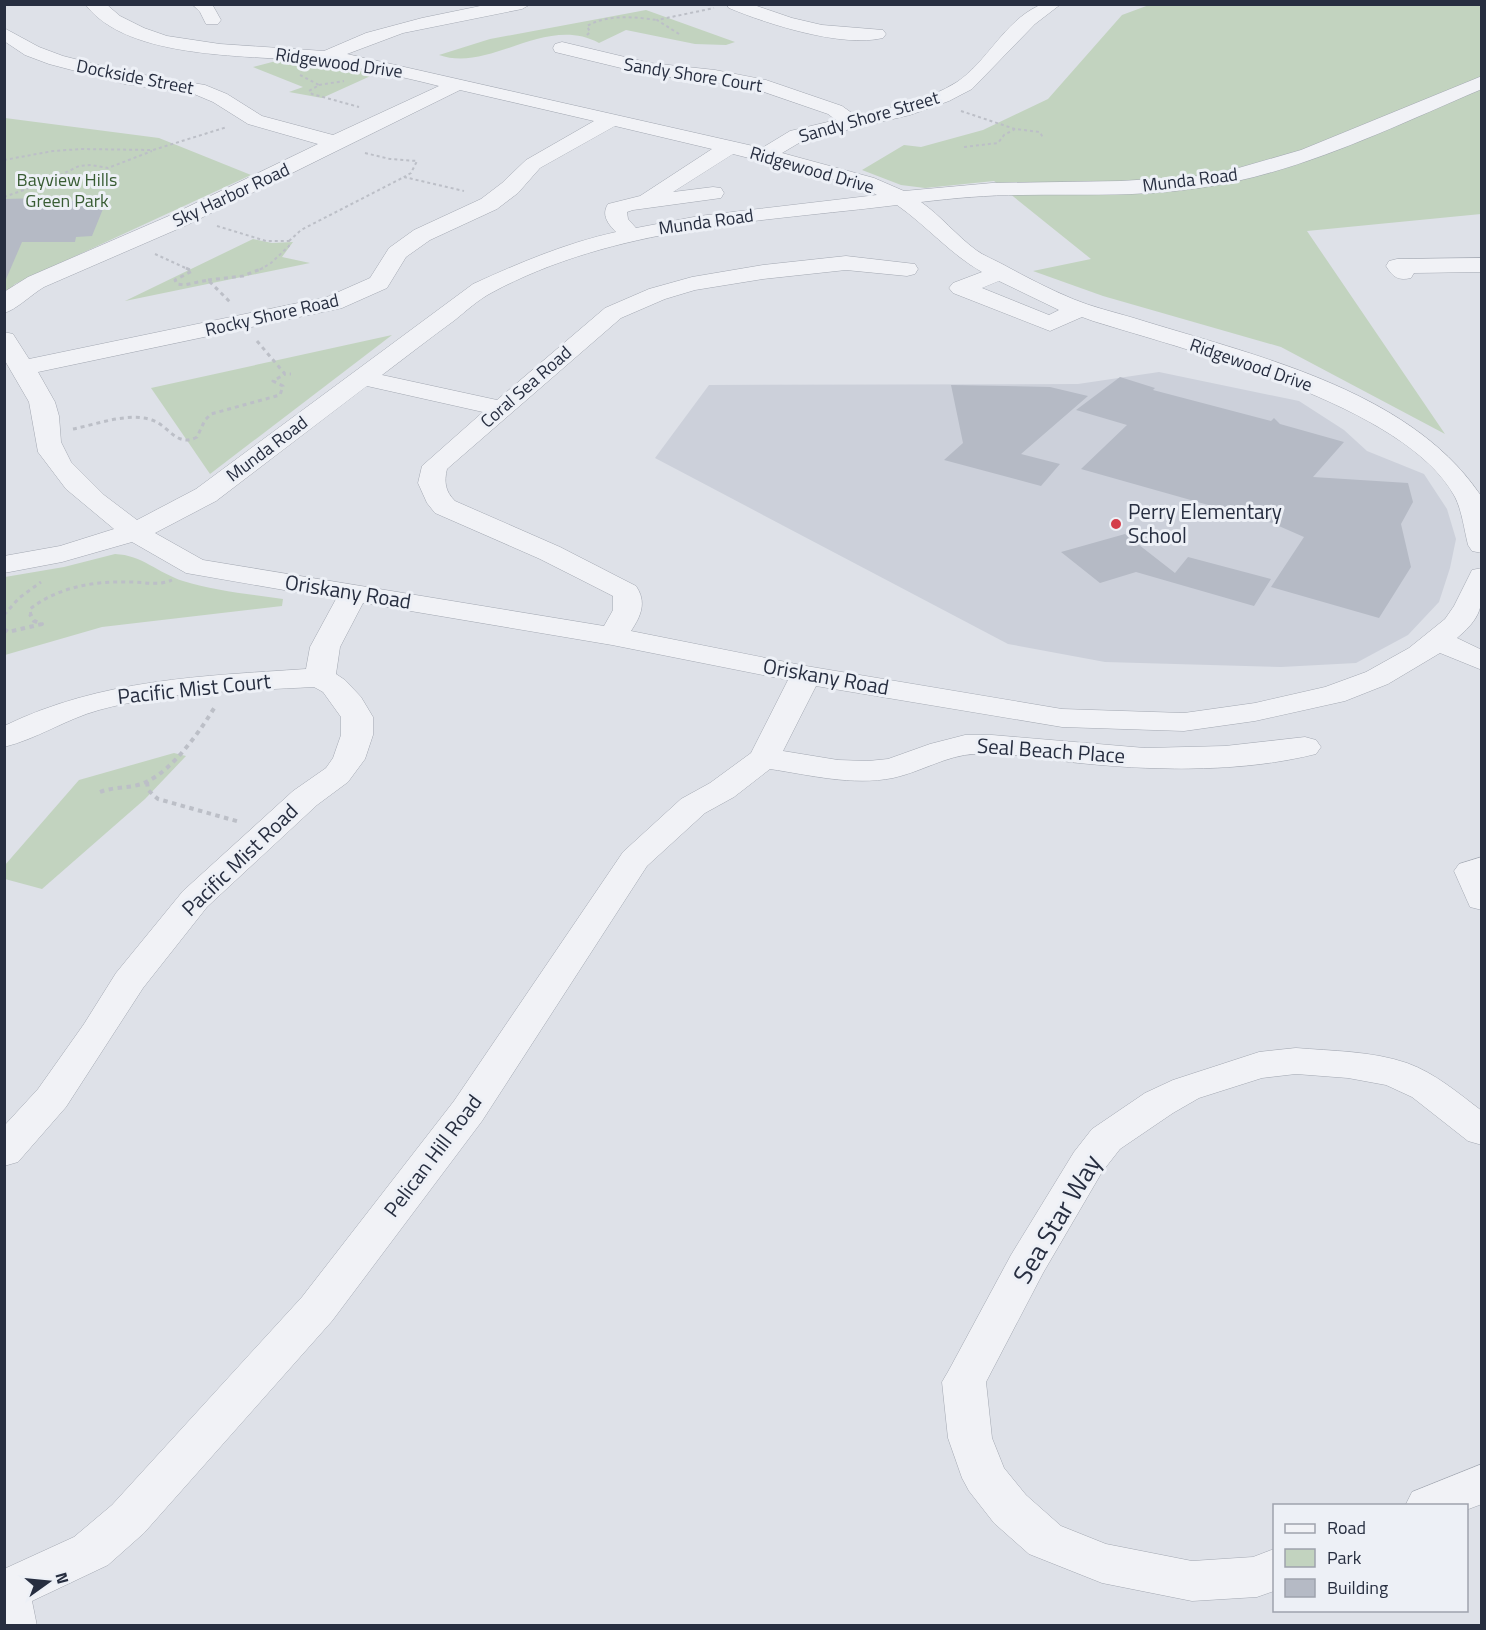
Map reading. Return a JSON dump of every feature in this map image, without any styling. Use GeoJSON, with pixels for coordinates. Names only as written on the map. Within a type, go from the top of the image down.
{"type":"FeatureCollection","features":[{"type":"Feature","properties":{"kind":"street","name":"Ridgewood Drive"},"geometry":{"type":"LineString","coordinates":[[94,4],[103,14],[122,26],[163,39],[214,48],[327,57],[384,67],[765,154],[867,182],[903,199],[930,218],[968,255],[1033,290],[1080,309],[1288,375],[1363,408],[1396,427],[1441,462],[1474,494]]}},
{"type":"Feature","properties":{"kind":"street"},"geometry":{"type":"LineString","coordinates":[[201,4],[208,10],[212,20]]}},
{"type":"Feature","properties":{"kind":"street"},"geometry":{"type":"LineString","coordinates":[[327,57],[350,43],[386,33],[522,4]]}},
{"type":"Feature","properties":{"kind":"street","name":"Sandy Shore Street"},"geometry":{"type":"LineString","coordinates":[[765,154],[797,135],[913,108],[942,97],[964,85],[1029,20],[1052,4]]}},
{"type":"Feature","properties":{"kind":"street"},"geometry":{"type":"LineString","coordinates":[[726,6],[826,32],[877,34]]}},
{"type":"Feature","properties":{"kind":"street","name":"Dockside Street"},"geometry":{"type":"LineString","coordinates":[[4,33],[32,51],[56,60],[111,75],[198,89],[220,98],[255,120],[335,142]]}},
{"type":"Feature","properties":{"kind":"street","name":"Sandy Shore Court"},"geometry":{"type":"LineString","coordinates":[[562,48],[650,69],[715,75],[766,86],[835,110],[854,123]]}},
{"type":"Feature","properties":{"kind":"street","name":"Munda Road"},"geometry":{"type":"LineString","coordinates":[[4,565],[51,558],[135,530],[157,522],[206,495],[482,289],[518,270],[577,248],[630,234],[730,217],[991,189],[1153,186],[1198,182],[1256,172],[1314,152],[1482,82]]}},
{"type":"Feature","properties":{"kind":"street","name":"Sky Harbor Road"},"geometry":{"type":"LineString","coordinates":[[4,306],[15,295],[36,282],[179,220],[458,84]]}},
{"type":"Feature","properties":{"kind":"street","name":"Rocky Shore Road"},"geometry":{"type":"LineString","coordinates":[[21,368],[334,303],[379,283],[397,253],[422,235],[489,204],[510,188],[533,164],[611,120]]}},
{"type":"Feature","properties":{"kind":"street"},"geometry":{"type":"LineString","coordinates":[[641,203],[729,147]]}},
{"type":"Feature","properties":{"kind":"street"},"geometry":{"type":"LineString","coordinates":[[630,234],[617,221],[616,209],[641,203],[713,193]]}},
{"type":"Feature","properties":{"kind":"street","name":"Coral Sea Road"},"geometry":{"type":"LineString","coordinates":[[612,636],[627,615],[629,602],[626,592],[550,553],[445,507],[436,498],[430,486],[435,466],[613,313],[657,294],[692,284],[763,272],[846,262],[908,269]]}},
{"type":"Feature","properties":{"kind":"street"},"geometry":{"type":"LineString","coordinates":[[1403,273],[1397,266],[1482,265]]}},
{"type":"Feature","properties":{"kind":"street"},"geometry":{"type":"LineString","coordinates":[[1000,273],[961,288],[1050,324],[1080,309]]}},
{"type":"Feature","properties":{"kind":"street"},"geometry":{"type":"LineString","coordinates":[[4,339],[45,412],[46,438],[51,452],[68,477],[95,501],[135,530]]}},
{"type":"Feature","properties":{"kind":"street"},"geometry":{"type":"LineString","coordinates":[[362,378],[501,408]]}},
{"type":"Feature","properties":{"kind":"street"},"geometry":{"type":"LineString","coordinates":[[1474,494],[1482,545]]}},
{"type":"Feature","properties":{"kind":"street","name":"Oriskany Road"},"geometry":{"type":"LineString","coordinates":[[135,530],[174,558],[196,567],[612,636],[806,675],[1062,718],[1184,722],[1255,712],[1334,694],[1400,667],[1438,641],[1455,625],[1468,608],[1482,576]]}},
{"type":"Feature","properties":{"kind":"street"},"geometry":{"type":"LineString","coordinates":[[320,677],[325,647],[354,592]]}},
{"type":"Feature","properties":{"kind":"street"},"geometry":{"type":"LineString","coordinates":[[1438,641],[1482,661]]}},
{"type":"Feature","properties":{"kind":"street","name":"Pelican Hill Road"},"geometry":{"type":"LineString","coordinates":[[8,1603],[91,1551],[128,1519],[317,1309],[468,1111],[635,859],[693,806],[722,790],[764,758],[806,675]]}},
{"type":"Feature","properties":{"kind":"street","name":"Pacific Mist Court"},"geometry":{"type":"LineString","coordinates":[[4,738],[45,718],[87,703],[127,694],[178,687],[320,677]]}},
{"type":"Feature","properties":{"kind":"street","name":"Pacific Mist Road"},"geometry":{"type":"LineString","coordinates":[[4,1152],[52,1098],[97,1033],[129,981],[195,899],[304,798],[337,775],[349,759],[357,735],[357,717],[350,704],[334,686],[320,677]]}},
{"type":"Feature","properties":{"kind":"street","name":"Seal Beach Place"},"geometry":{"type":"LineString","coordinates":[[764,758],[827,768],[882,770],[949,748],[976,744],[1093,756],[1167,758],[1272,752],[1305,747]]}},
{"type":"Feature","properties":{"kind":"street"},"geometry":{"type":"LineString","coordinates":[[1482,867],[1471,871],[1482,899]]}},
{"type":"Feature","properties":{"kind":"street","name":"Sea Star Way"},"geometry":{"type":"LineString","coordinates":[[1273,1570],[1257,1577],[1192,1581],[1102,1563],[1045,1540],[1010,1509],[985,1478],[970,1438],[964,1382],[1061,1204],[1088,1162],[1106,1139],[1159,1103],[1186,1089],[1259,1065],[1296,1061],[1348,1065],[1395,1073],[1425,1088],[1482,1131]]}},
{"type":"Feature","properties":{"kind":"street"},"geometry":{"type":"LineString","coordinates":[[1433,1504],[1482,1483]]}},
{"type":"Feature","properties":{"kind":"path"},"geometry":{"type":"LineString","coordinates":[[584,36],[590,32],[587,26],[596,21],[630,17],[657,20],[726,6]]}},
{"type":"Feature","properties":{"kind":"path"},"geometry":{"type":"LineString","coordinates":[[657,20],[679,34]]}},
{"type":"Feature","properties":{"kind":"path"},"geometry":{"type":"LineString","coordinates":[[296,73],[319,85]]}},
{"type":"Feature","properties":{"kind":"path"},"geometry":{"type":"LineString","coordinates":[[342,75],[346,78],[341,82],[319,85],[309,91],[312,94],[368,109]]}},
{"type":"Feature","properties":{"kind":"path"},"geometry":{"type":"LineString","coordinates":[[954,108],[1015,129],[1040,132],[1043,138]]}},
{"type":"Feature","properties":{"kind":"path"},"geometry":{"type":"LineString","coordinates":[[4,197],[46,182],[79,166],[91,165],[108,168],[143,157],[153,150],[232,125]]}},
{"type":"Feature","properties":{"kind":"path"},"geometry":{"type":"LineString","coordinates":[[964,147],[980,143],[998,143],[1004,135],[1015,129]]}},
{"type":"Feature","properties":{"kind":"path"},"geometry":{"type":"LineString","coordinates":[[4,160],[81,148],[153,150]]}},
{"type":"Feature","properties":{"kind":"path"},"geometry":{"type":"LineString","coordinates":[[149,252],[192,271],[174,280],[177,284],[184,285],[243,276],[263,269],[277,260],[289,246],[289,241],[301,230],[411,173],[417,161],[390,159],[357,150]]}},
{"type":"Feature","properties":{"kind":"path"},"geometry":{"type":"LineString","coordinates":[[404,177],[470,192]]}},
{"type":"Feature","properties":{"kind":"path"},"geometry":{"type":"LineString","coordinates":[[210,224],[266,241],[289,241]]}},
{"type":"Feature","properties":{"kind":"path"},"geometry":{"type":"LineString","coordinates":[[208,280],[236,308]]}},
{"type":"Feature","properties":{"kind":"path"},"geometry":{"type":"LineString","coordinates":[[254,338],[285,374]]}},
{"type":"Feature","properties":{"kind":"path"},"geometry":{"type":"LineString","coordinates":[[65,431],[140,416],[158,422],[175,438],[194,439],[198,437],[206,418],[212,414],[280,395],[283,386],[273,381],[285,374],[291,374]]}},
{"type":"Feature","properties":{"kind":"path"},"geometry":{"type":"LineString","coordinates":[[4,615],[19,598],[42,581],[42,573]]}},
{"type":"Feature","properties":{"kind":"path"},"geometry":{"type":"LineString","coordinates":[[4,629],[8,632],[42,624],[34,621],[30,616],[30,609],[39,600],[58,593],[124,582],[142,582],[161,586],[174,580]]}},
{"type":"Feature","properties":{"kind":"path"},"geometry":{"type":"LineString","coordinates":[[100,792],[147,782],[189,742],[219,699]]}},
{"type":"Feature","properties":{"kind":"path"},"geometry":{"type":"LineString","coordinates":[[147,782],[148,790],[158,800],[245,824]]}},
{"type":"Feature","properties":{"kind":"shaded area","name":"Perry Elementary School"},"geometry":{"type":"Polygon","coordinates":[[[1159,372],[1299,401],[1344,430],[1367,451],[1424,474],[1447,509],[1456,539],[1439,602],[1408,635],[1356,663],[1281,667],[1105,662],[1008,644],[655,458],[709,385],[1078,384],[1159,372]]]}},
{"type":"Feature","properties":{"kind":"green space"},"geometry":{"type":"Polygon","coordinates":[[[1149,5],[1481,5],[1481,214],[1307,231],[1445,434],[1281,347],[1103,296],[1033,271],[1091,259],[994,181],[925,188],[901,185],[862,170],[904,145],[921,147],[983,130],[1048,99],[1122,15],[1149,5]]]}},
{"type":"Feature","properties":{"kind":"green space"},"geometry":{"type":"Polygon","coordinates":[[[646,10],[735,42],[726,45],[695,44],[626,30],[599,43],[579,36],[558,35],[478,57],[458,58],[439,55],[490,39],[646,10]]]}},
{"type":"Feature","properties":{"kind":"green space"},"geometry":{"type":"Polygon","coordinates":[[[280,60],[342,67],[375,74],[322,98],[289,92],[303,87],[253,67],[280,60]]]}},
{"type":"Feature","properties":{"kind":"green space","name":"Bayview Hills Green Park"},"geometry":{"type":"Polygon","coordinates":[[[5,118],[159,138],[251,175],[15,284],[5,295],[5,118]]]}},
{"type":"Feature","properties":{"kind":"green space"},"geometry":{"type":"Polygon","coordinates":[[[253,239],[272,243],[293,242],[282,257],[310,263],[125,301],[253,239]]]}},
{"type":"Feature","properties":{"kind":"green space"},"geometry":{"type":"Polygon","coordinates":[[[392,335],[210,474],[151,388],[392,335]]]}},
{"type":"Feature","properties":{"kind":"green space"},"geometry":{"type":"Polygon","coordinates":[[[115,554],[142,561],[174,578],[195,584],[283,599],[282,606],[102,627],[5,655],[5,577],[64,567],[115,554]]]}},
{"type":"Feature","properties":{"kind":"green space"},"geometry":{"type":"Polygon","coordinates":[[[174,753],[186,756],[145,799],[42,889],[5,879],[5,865],[79,780],[174,753]]]}},
{"type":"Feature","properties":{"kind":"building"},"geometry":{"type":"Polygon","coordinates":[[[43,198],[42,200],[68,201],[107,199],[92,236],[76,237],[75,242],[22,242],[4,284],[4,199],[43,198]]]}},
{"type":"Feature","properties":{"kind":"building"},"geometry":{"type":"Polygon","coordinates":[[[1120,377],[1155,388],[1153,390],[1271,421],[1274,418],[1280,424],[1344,442],[1313,477],[1408,483],[1413,502],[1401,524],[1411,567],[1379,618],[1271,587],[1304,537],[1272,523],[1081,469],[1127,425],[1076,410],[1120,377]]]}},
{"type":"Feature","properties":{"kind":"building"},"geometry":{"type":"Polygon","coordinates":[[[951,385],[1050,387],[1088,396],[1021,454],[1060,464],[1041,486],[944,460],[963,443],[951,385]]]}},
{"type":"Feature","properties":{"kind":"building"},"geometry":{"type":"Polygon","coordinates":[[[1125,534],[1175,573],[1188,557],[1271,579],[1254,606],[1136,572],[1100,583],[1061,552],[1125,534]]]}},
{"type":"Feature","properties":{"kind":"place","name":"Perry Elementary School"},"geometry":{"type":"Point","coordinates":[1116,524]}}]}
